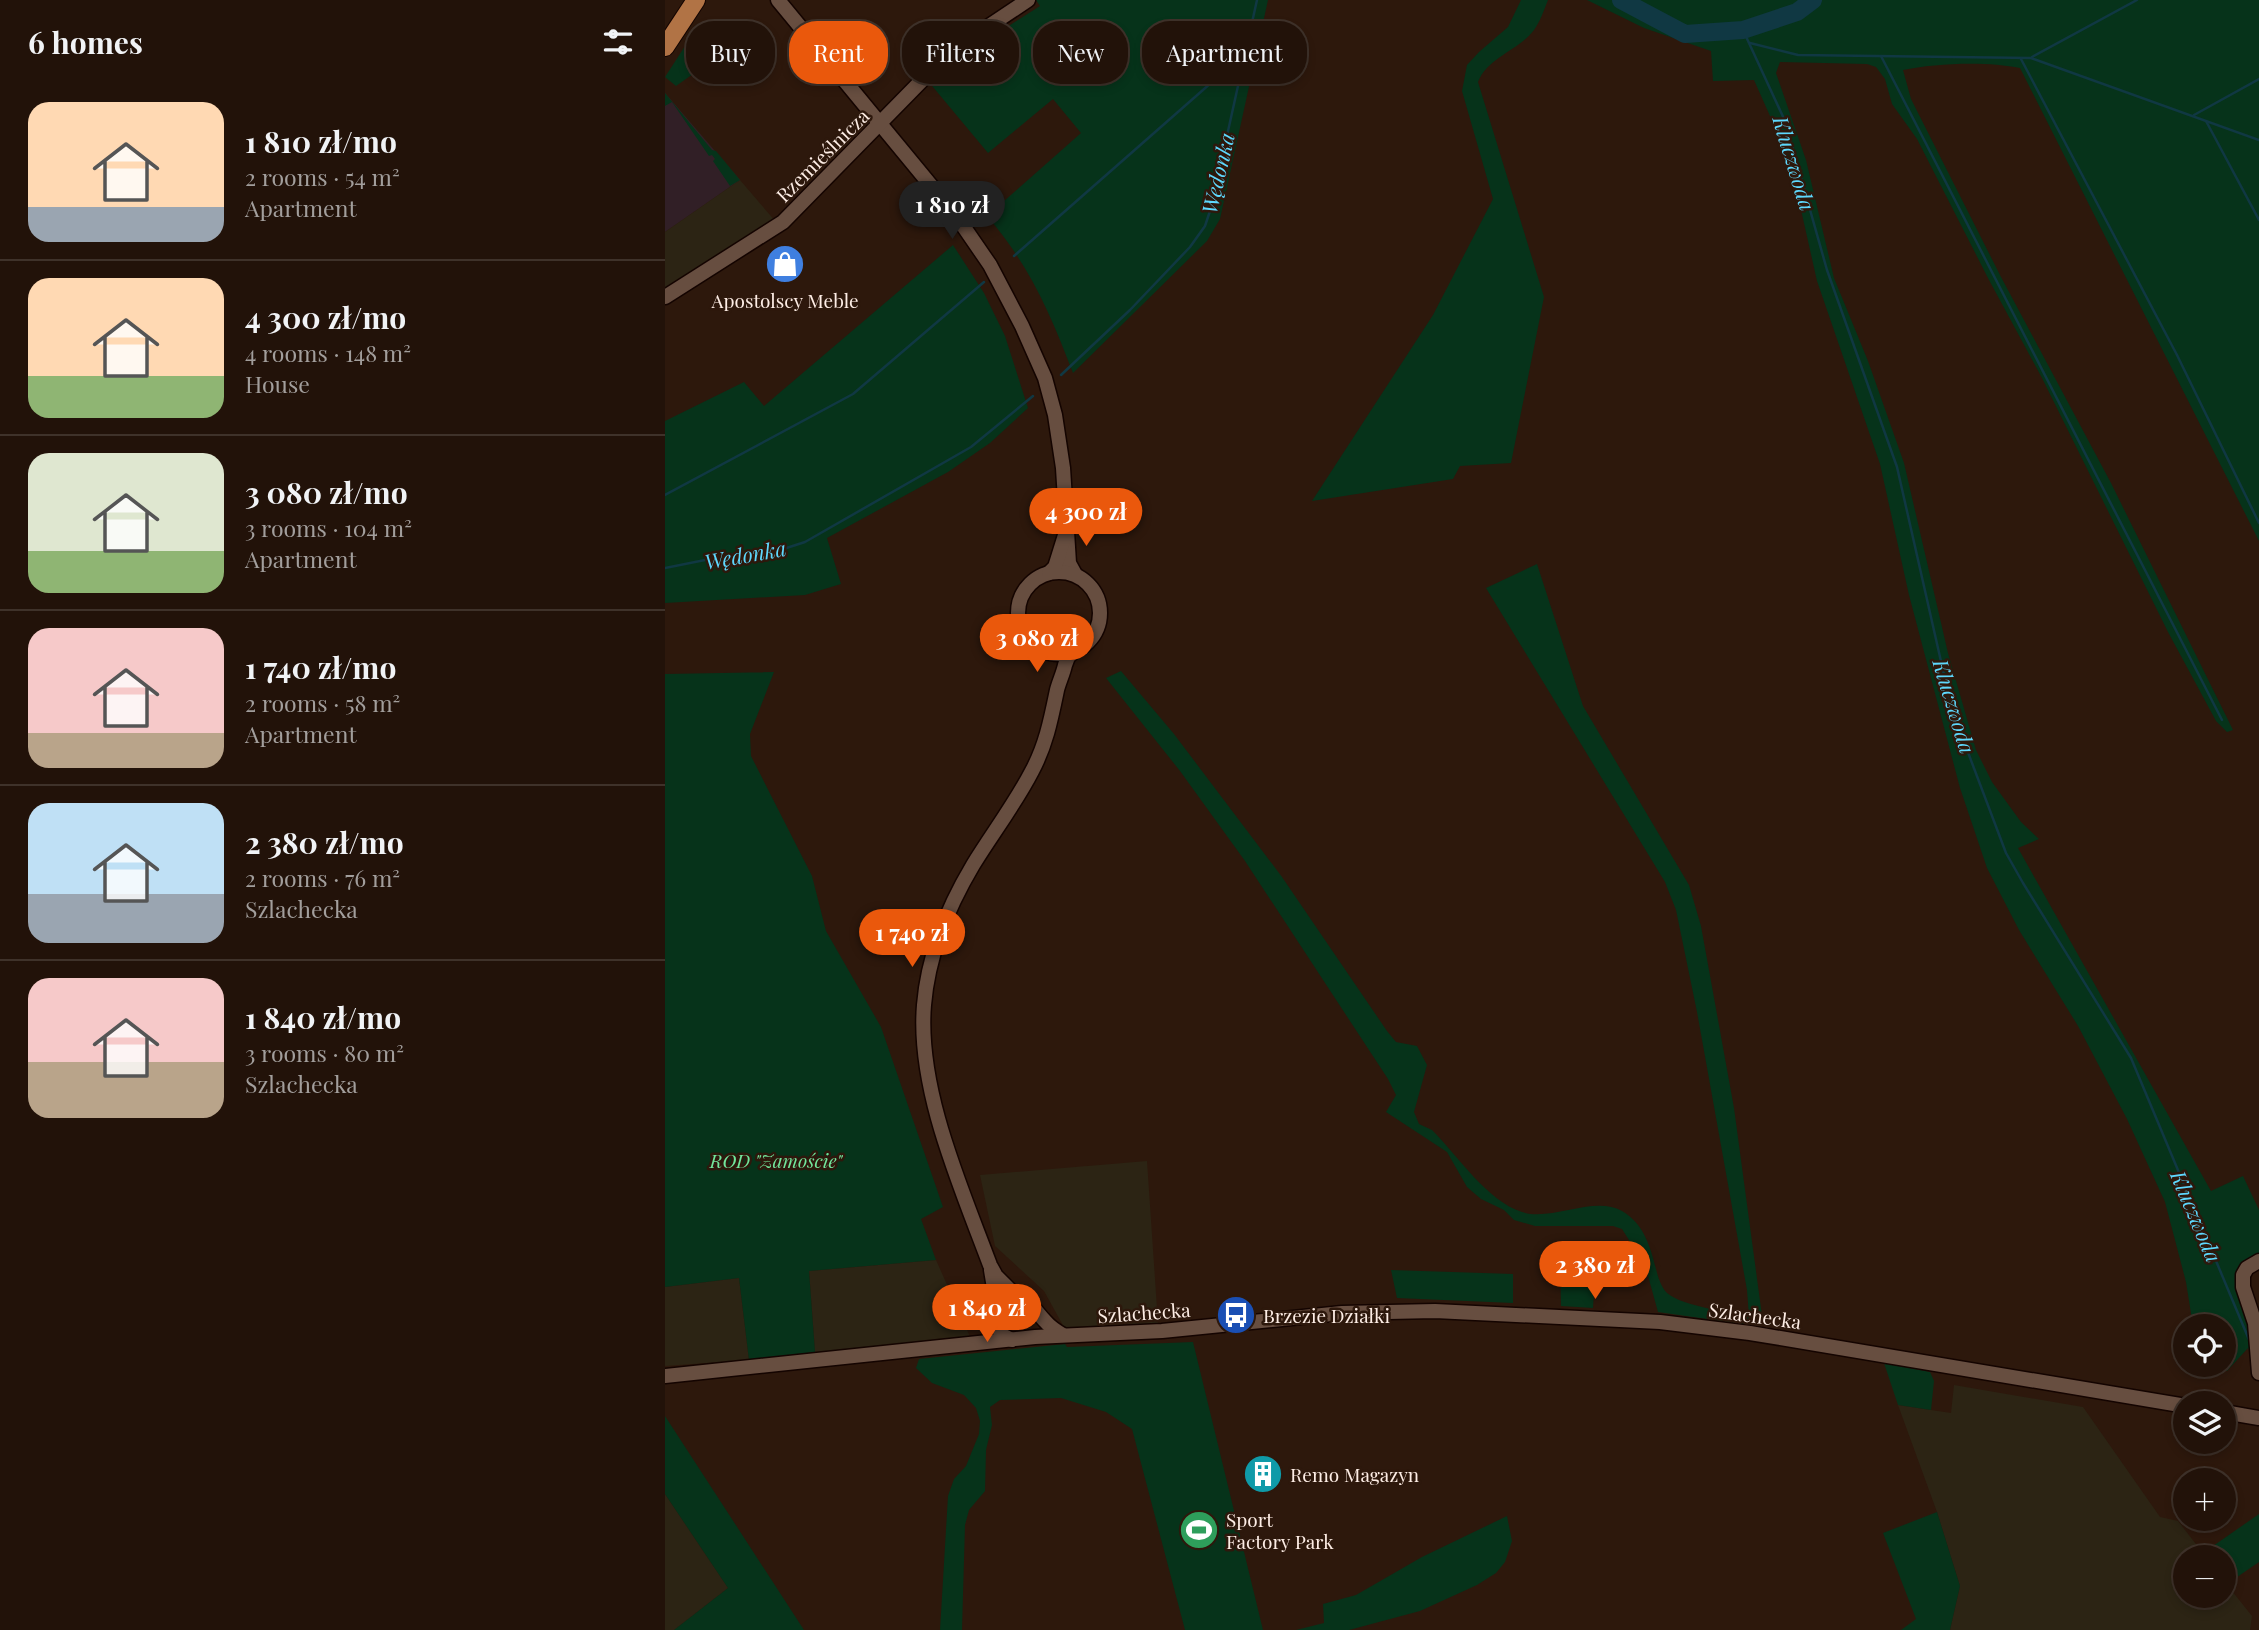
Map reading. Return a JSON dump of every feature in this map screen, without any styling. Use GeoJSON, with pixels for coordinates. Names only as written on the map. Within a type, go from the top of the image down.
{"type":"FeatureCollection","features":[{"type":"Feature","properties":{"kind":"main road"},"geometry":{"type":"LineString","coordinates":[[665,47],[696,2]]}},
{"type":"Feature","properties":{"kind":"street","name":"Rzemieślnicza"},"geometry":{"type":"LineString","coordinates":[[665,297],[783,222],[932,70],[959,46],[1028,0]]}},
{"type":"Feature","properties":{"kind":"street"},"geometry":{"type":"LineString","coordinates":[[780,1],[957,217],[990,265],[1038,360],[1055,415],[1063,468],[1069,563],[1075,574]]}},
{"type":"Feature","properties":{"kind":"street"},"geometry":{"type":"LineString","coordinates":[[1058,688],[1054,664],[1023,632],[1019,609],[1028,586],[1055,568],[1059,548],[1067,531]]}},
{"type":"Feature","properties":{"kind":"street"},"geometry":{"type":"LineString","coordinates":[[1019,1299],[996,1276],[990,1265],[945,1146],[923,1039],[924,1004],[930,967],[942,929],[972,867],[1032,771],[1050,726],[1068,657],[1093,636],[1100,614],[1094,590],[1089,584],[1075,574],[1049,573]]}},
{"type":"Feature","properties":{"kind":"street"},"geometry":{"type":"LineString","coordinates":[[1039,648],[1060,653],[1075,650]]}},
{"type":"Feature","properties":{"kind":"street"},"geometry":{"type":"LineString","coordinates":[[2259,1261],[2247,1268],[2243,1275],[2243,1287],[2255,1323],[2259,1373]]}},
{"type":"Feature","properties":{"kind":"street"},"geometry":{"type":"LineString","coordinates":[[990,1265],[999,1331],[1006,1338],[1017,1339],[1035,1329],[1039,1319],[1037,1312]]}},
{"type":"Feature","properties":{"kind":"street"},"geometry":{"type":"LineString","coordinates":[[975,1344],[989,1332],[1004,1303],[1019,1299],[1028,1301],[1049,1325],[1063,1335]]}},
{"type":"Feature","properties":{"kind":"street","name":"Szlachecka"},"geometry":{"type":"LineString","coordinates":[[665,1376],[1017,1339],[1162,1331],[1319,1315],[1378,1312],[1532,1315],[1660,1322],[1778,1337],[2173,1404]]}},
{"type":"Feature","properties":{"kind":"street"},"geometry":{"type":"LineString","coordinates":[[2236,1414],[2259,1418]]}},
{"type":"Feature","properties":{"kind":"shaded area"},"geometry":{"type":"Polygon","coordinates":[[[665,93],[740,180],[665,232],[665,93]]]}},
{"type":"Feature","properties":{"kind":"shaded area"},"geometry":{"type":"Polygon","coordinates":[[[740,180],[776,222],[665,290],[665,232],[740,180]]]}},
{"type":"Feature","properties":{"kind":"shaded area"},"geometry":{"type":"Polygon","coordinates":[[[1147,1161],[1158,1323],[1065,1329],[1044,1291],[995,1246],[980,1175],[1147,1161]]]}},
{"type":"Feature","properties":{"kind":"shaded area"},"geometry":{"type":"Polygon","coordinates":[[[936,1260],[971,1339],[815,1352],[809,1271],[936,1260]]]}},
{"type":"Feature","properties":{"kind":"shaded area"},"geometry":{"type":"Polygon","coordinates":[[[739,1278],[749,1360],[665,1366],[665,1287],[739,1278]]]}},
{"type":"Feature","properties":{"kind":"shaded area"},"geometry":{"type":"Polygon","coordinates":[[[1954,1385],[2083,1407],[2160,1517],[2173,1520],[2173,1531],[2186,1531],[2197,1545],[2173,1545],[2173,1608],[2236,1608],[2236,1596],[2252,1616],[2250,1630],[1950,1630],[1960,1586],[1937,1512],[1898,1405],[1951,1413],[1954,1385]]]}},
{"type":"Feature","properties":{"kind":"shaded area"},"geometry":{"type":"Polygon","coordinates":[[[665,1494],[728,1588],[674,1630],[665,1630],[665,1494]]]}},
{"type":"Feature","properties":{"kind":"green space"},"geometry":{"type":"Polygon","coordinates":[[[1036,0],[1268,0],[1263,21],[1142,21],[1142,84],[1250,84],[1220,219],[1207,241],[1073,373],[1056,330],[1027,272],[987,216],[1081,133],[1053,99],[988,153],[930,84],[1019,84],[1019,21],[1016,21],[1040,6],[1036,0]]]}},
{"type":"Feature","properties":{"kind":"green space"},"geometry":{"type":"Polygon","coordinates":[[[1521,0],[1548,0],[1534,30],[1489,66],[1478,82],[1544,297],[1511,463],[1460,466],[1453,479],[1312,501],[1433,315],[1493,199],[1462,91],[1467,65],[1508,27],[1521,0]]]}},
{"type":"Feature","properties":{"kind":"green space"},"geometry":{"type":"Polygon","coordinates":[[[1587,0],[2259,0],[2259,541],[2020,68],[1993,64],[1961,64],[1903,70],[1911,99],[2001,277],[2111,483],[2233,730],[2227,732],[2216,721],[2168,632],[2042,378],[1917,139],[1892,104],[1885,79],[1876,67],[1867,64],[1780,62],[1776,73],[1806,160],[1834,278],[1868,361],[1904,463],[1948,653],[1976,750],[1992,782],[2021,822],[2039,839],[2018,848],[2211,1191],[2243,1176],[2259,1210],[2259,1258],[2235,1275],[2252,1334],[2254,1366],[2248,1348],[2236,1361],[2236,1314],[2191,1314],[2186,1282],[2165,1202],[2127,1119],[2078,1026],[2019,930],[1987,868],[1960,788],[1909,595],[1880,464],[1817,281],[1799,201],[1782,143],[1754,80],[1713,81],[1711,51],[1644,28],[1587,0]]]}},
{"type":"Feature","properties":{"kind":"green space"},"geometry":{"type":"Polygon","coordinates":[[[686,45],[686,79],[676,86],[665,77],[686,45]]]}},
{"type":"Feature","properties":{"kind":"green space"},"geometry":{"type":"Polygon","coordinates":[[[665,93],[740,180],[730,186],[713,161],[715,159],[712,155],[709,156],[672,102],[665,106],[665,93]]]}},
{"type":"Feature","properties":{"kind":"green space"},"geometry":{"type":"Polygon","coordinates":[[[953,245],[984,293],[1005,336],[1028,408],[990,443],[948,472],[827,538],[841,584],[805,595],[665,603],[665,421],[744,382],[764,406],[953,245]]]}},
{"type":"Feature","properties":{"kind":"green space"},"geometry":{"type":"Polygon","coordinates":[[[1537,564],[1583,706],[1689,885],[1701,926],[1734,1108],[1763,1323],[1750,1316],[1749,1325],[1658,1312],[1645,1265],[1630,1263],[1629,1240],[1622,1229],[1613,1226],[1535,1226],[1514,1220],[1504,1210],[1481,1199],[1467,1187],[1447,1152],[1386,1112],[1396,1095],[1388,1079],[1245,861],[1180,771],[1106,678],[1121,671],[1174,734],[1282,877],[1387,1031],[1396,1042],[1417,1046],[1427,1065],[1414,1112],[1419,1124],[1432,1130],[1485,1188],[1522,1212],[1546,1214],[1599,1206],[1622,1211],[1636,1222],[1645,1236],[1660,1282],[1667,1293],[1684,1302],[1749,1316],[1747,1290],[1676,910],[1665,882],[1486,588],[1537,564]]]}},
{"type":"Feature","properties":{"kind":"green space","name":"ROD \"Zamoście\""},"geometry":{"type":"Polygon","coordinates":[[[774,672],[750,734],[751,756],[812,876],[826,931],[881,1027],[943,1207],[921,1219],[936,1260],[809,1271],[815,1352],[749,1360],[739,1278],[665,1287],[665,674],[774,672]]]}},
{"type":"Feature","properties":{"kind":"green space"},"geometry":{"type":"Polygon","coordinates":[[[1560,1260],[1596,1262],[1593,1308],[1561,1306],[1560,1260]]]}},
{"type":"Feature","properties":{"kind":"green space"},"geometry":{"type":"Polygon","coordinates":[[[1391,1270],[1513,1274],[1513,1303],[1397,1298],[1391,1270]]]}},
{"type":"Feature","properties":{"kind":"green space","name":"Sport Factory Park"},"geometry":{"type":"Polygon","coordinates":[[[1193,1342],[1263,1630],[1185,1630],[1132,1429],[1106,1412],[1061,1398],[1000,1400],[990,1407],[992,1425],[986,1450],[985,1491],[969,1510],[965,1525],[962,1630],[940,1630],[948,1496],[954,1479],[966,1466],[979,1434],[980,1421],[976,1408],[964,1395],[932,1383],[916,1368],[919,1359],[1065,1344],[1067,1347],[1193,1342]]]}},
{"type":"Feature","properties":{"kind":"green space"},"geometry":{"type":"Polygon","coordinates":[[[1884,1363],[1930,1372],[1934,1381],[1931,1410],[1898,1405],[1884,1363]]]}},
{"type":"Feature","properties":{"kind":"green space"},"geometry":{"type":"Polygon","coordinates":[[[665,1416],[804,1630],[674,1630],[728,1588],[665,1494],[665,1416]]]}},
{"type":"Feature","properties":{"kind":"green space"},"geometry":{"type":"Polygon","coordinates":[[[1937,1512],[1960,1586],[1950,1630],[1901,1630],[1916,1619],[1883,1533],[1937,1512]]]}},
{"type":"Feature","properties":{"kind":"green space"},"geometry":{"type":"Polygon","coordinates":[[[2259,1514],[2259,1562],[2236,1578],[2236,1545],[2214,1545],[2259,1514]]]}},
{"type":"Feature","properties":{"kind":"green space"},"geometry":{"type":"Polygon","coordinates":[[[1507,1516],[1512,1541],[1505,1562],[1496,1573],[1477,1585],[1420,1611],[1349,1630],[1296,1630],[1324,1623],[1323,1604],[1356,1595],[1422,1557],[1507,1516]]]}},
{"type":"Feature","properties":{"kind":"waterway","name":"Wędonka"},"geometry":{"type":"LineString","coordinates":[[1061,375],[1130,310],[1190,247],[1205,226],[1257,0]]}},
{"type":"Feature","properties":{"kind":"waterway"},"geometry":{"type":"LineString","coordinates":[[1621,0],[1685,34],[1743,30],[1797,12],[1813,0]]}},
{"type":"Feature","properties":{"kind":"waterway"},"geometry":{"type":"LineString","coordinates":[[2032,57],[2137,0]]}},
{"type":"Feature","properties":{"kind":"waterway","name":"Kluczwoda"},"geometry":{"type":"LineString","coordinates":[[1743,30],[1785,121],[1827,270],[1897,467],[1952,710],[2006,853],[2131,1058],[2250,1342]]}},
{"type":"Feature","properties":{"kind":"waterway"},"geometry":{"type":"LineString","coordinates":[[1750,43],[1798,55],[2031,58],[2259,140]]}},
{"type":"Feature","properties":{"kind":"waterway"},"geometry":{"type":"LineString","coordinates":[[1881,56],[2222,720]]}},
{"type":"Feature","properties":{"kind":"waterway"},"geometry":{"type":"LineString","coordinates":[[2021,59],[2177,355],[2259,523]]}},
{"type":"Feature","properties":{"kind":"waterway"},"geometry":{"type":"LineString","coordinates":[[2194,115],[2259,79]]}},
{"type":"Feature","properties":{"kind":"waterway"},"geometry":{"type":"LineString","coordinates":[[1014,256],[1210,84]]}},
{"type":"Feature","properties":{"kind":"waterway"},"geometry":{"type":"LineString","coordinates":[[2206,121],[2259,220]]}},
{"type":"Feature","properties":{"kind":"waterway"},"geometry":{"type":"LineString","coordinates":[[665,495],[853,394],[984,282]]}},
{"type":"Feature","properties":{"kind":"waterway","name":"Wędonka"},"geometry":{"type":"LineString","coordinates":[[665,568],[740,553],[771,553],[805,542],[971,447],[1033,396]]}},
{"type":"Feature","properties":{"kind":"place","name":"Apostolscy Meble"},"geometry":{"type":"Point","coordinates":[785,264]}},
{"type":"Feature","properties":{"kind":"place","name":"Brzezie Działki"},"geometry":{"type":"Point","coordinates":[1236,1315]}},
{"type":"Feature","properties":{"kind":"place","name":"Remo Magazyn"},"geometry":{"type":"Point","coordinates":[1263,1474]}},
{"type":"Feature","properties":{"kind":"place","name":"Sport Factory Park"},"geometry":{"type":"Point","coordinates":[1199,1530]}}]}
